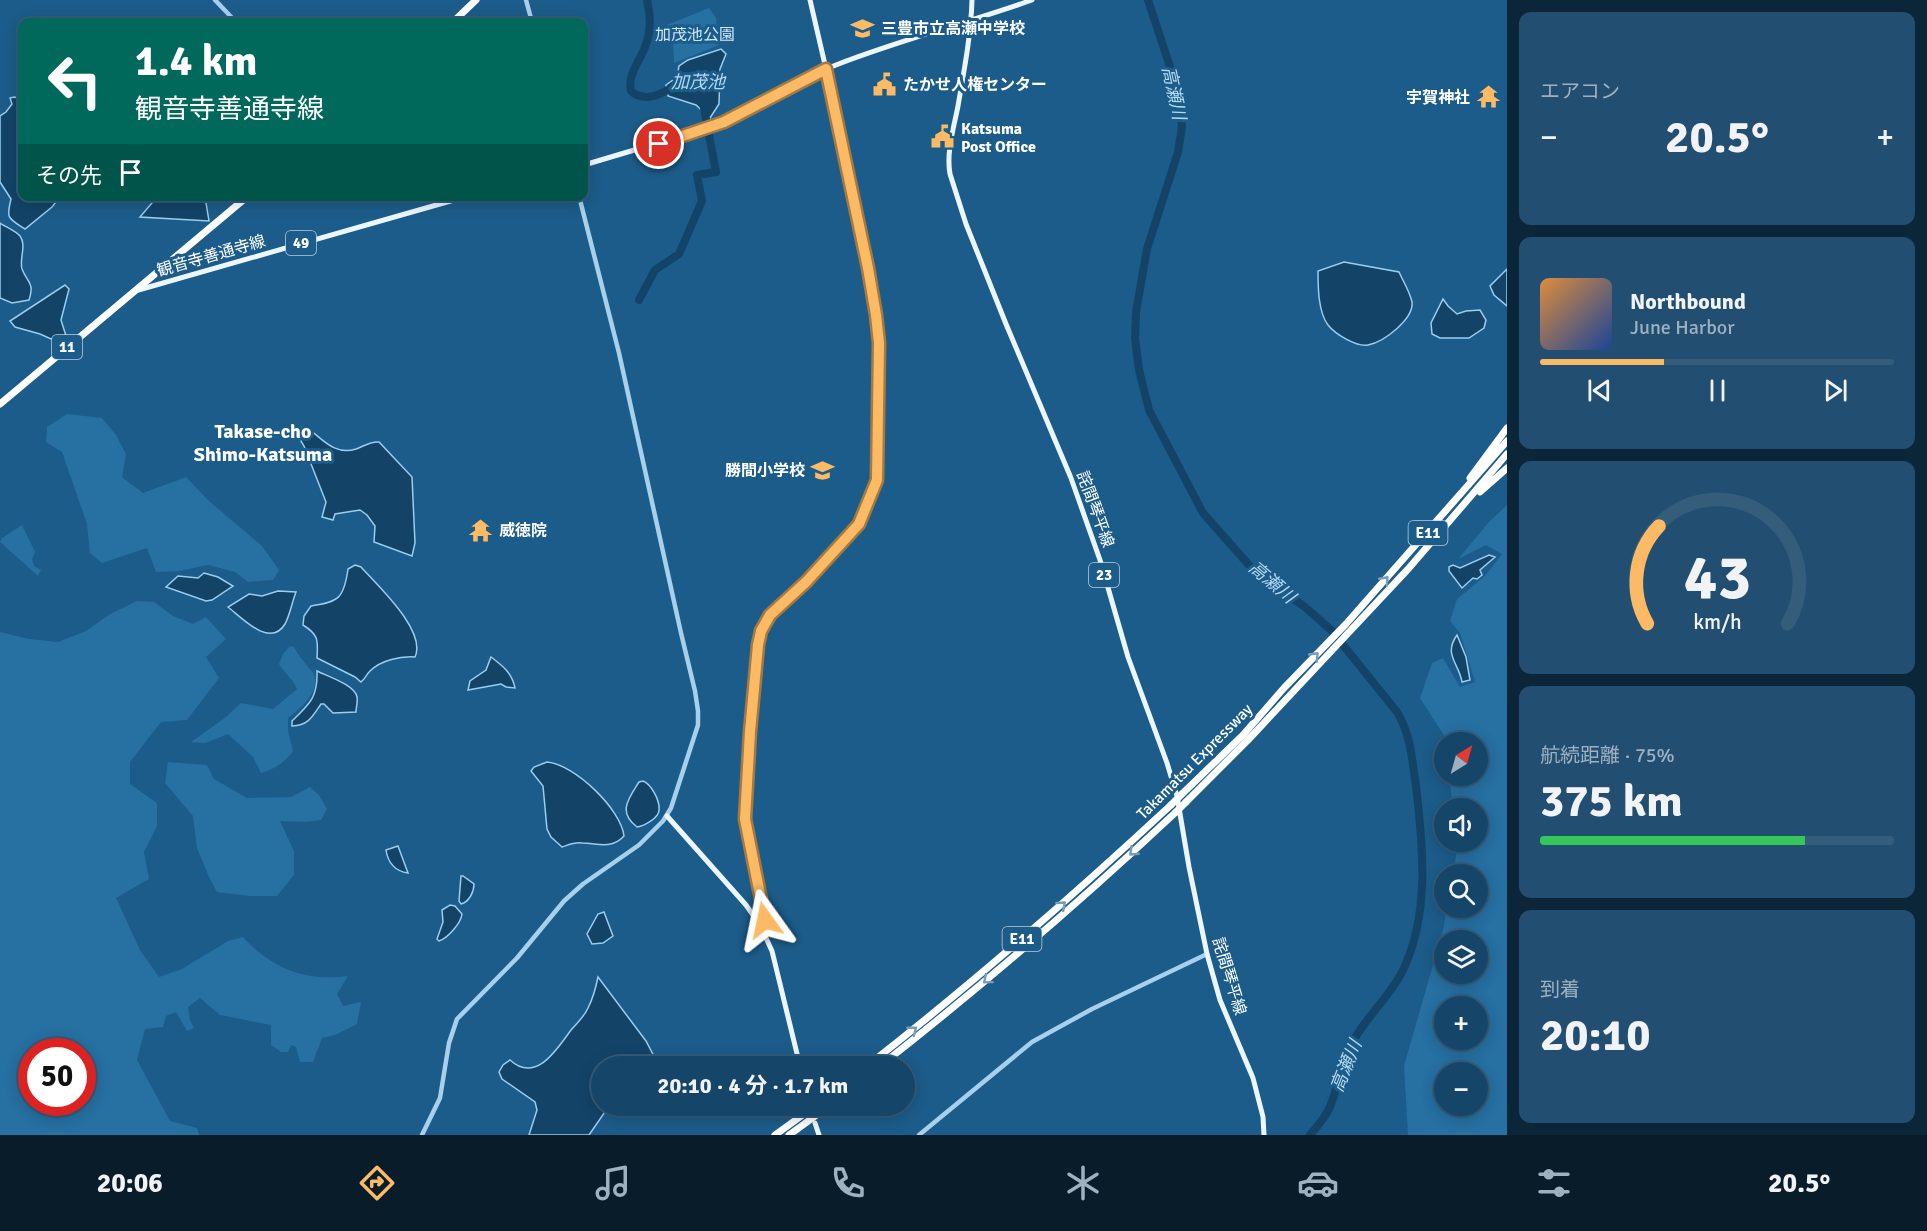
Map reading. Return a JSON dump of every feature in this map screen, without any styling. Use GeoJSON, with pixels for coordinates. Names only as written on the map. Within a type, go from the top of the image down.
{"type":"FeatureCollection","features":[{"type":"Feature","properties":{"kind":"highway"},"geometry":{"type":"LineString","coordinates":[[457,18],[476,0]]}},
{"type":"Feature","properties":{"kind":"highway","name":"11"},"geometry":{"type":"LineString","coordinates":[[0,404],[242,201]]}},
{"type":"Feature","properties":{"kind":"highway"},"geometry":{"type":"LineString","coordinates":[[1426,535],[1507,428]]}},
{"type":"Feature","properties":{"kind":"highway","name":"Takamatsu Expressway"},"geometry":{"type":"LineString","coordinates":[[1349,627],[1507,441]]}},
{"type":"Feature","properties":{"kind":"highway","name":"Takamatsu Expressway"},"geometry":{"type":"LineString","coordinates":[[893,1056],[1036,939],[1174,808],[1182,794],[1287,691],[1460,510],[1507,454]]}},
{"type":"Feature","properties":{"kind":"highway"},"geometry":{"type":"LineString","coordinates":[[1460,510],[1507,468]]}},
{"type":"Feature","properties":{"kind":"highway","name":"Takamatsu Expressway"},"geometry":{"type":"LineString","coordinates":[[880,1056],[942,1007],[1174,808],[1186,802],[1248,740],[1287,691]]}},
{"type":"Feature","properties":{"kind":"highway"},"geometry":{"type":"LineString","coordinates":[[775,1135],[801,1116]]}},
{"type":"Feature","properties":{"kind":"highway"},"geometry":{"type":"LineString","coordinates":[[789,1135],[815,1116]]}},
{"type":"Feature","properties":{"kind":"main road"},"geometry":{"type":"LineString","coordinates":[[760,925],[765,920],[765,915],[745,819],[750,732],[761,631],[770,615],[806,582],[859,524],[877,480],[879,343],[876,315],[868,268],[810,0]]}},
{"type":"Feature","properties":{"kind":"main road","name":"詫間琴平線"},"geometry":{"type":"LineString","coordinates":[[972,0],[972,21],[951,139],[950,174],[959,205],[1002,314],[1071,478],[1098,553],[1128,657],[1167,762],[1177,796],[1207,954],[1220,1000],[1258,1094],[1264,1135]]}},
{"type":"Feature","properties":{"kind":"main road"},"geometry":{"type":"LineString","coordinates":[[588,164],[707,129],[826,69],[1032,0]]}},
{"type":"Feature","properties":{"kind":"main road","name":"観音寺善通寺線"},"geometry":{"type":"LineString","coordinates":[[134,291],[450,201]]}},
{"type":"Feature","properties":{"kind":"main road"},"geometry":{"type":"LineString","coordinates":[[667,816],[747,905],[760,925],[772,951],[798,1056]]}},
{"type":"Feature","properties":{"kind":"main road"},"geometry":{"type":"LineString","coordinates":[[815,1123],[819,1135]]}},
{"type":"Feature","properties":{"kind":"street"},"geometry":{"type":"LineString","coordinates":[[215,0],[232,18]]}},
{"type":"Feature","properties":{"kind":"street"},"geometry":{"type":"LineString","coordinates":[[526,0],[531,18]]}},
{"type":"Feature","properties":{"kind":"street"},"geometry":{"type":"LineString","coordinates":[[422,1135],[440,1098],[448,1043],[457,1019],[517,958],[564,901],[591,879],[630,853],[667,816],[696,732],[697,702],[619,353],[580,201]]}},
{"type":"Feature","properties":{"kind":"street"},"geometry":{"type":"LineString","coordinates":[[919,1135],[1032,1042],[1207,954]]}},
{"type":"Feature","properties":{"kind":"green space","name":"加茂池公園"},"geometry":{"type":"Polygon","coordinates":[[[709,8],[716,18],[719,45],[674,63],[673,38],[667,25],[709,8]]]}},
{"type":"Feature","properties":{"kind":"green space"},"geometry":{"type":"Polygon","coordinates":[[[67,414],[102,418],[116,435],[126,454],[122,477],[143,493],[186,477],[208,500],[262,546],[279,570],[273,580],[248,582],[235,572],[208,565],[179,571],[156,572],[147,548],[102,563],[90,553],[87,524],[62,452],[46,442],[47,427],[67,414]]]}},
{"type":"Feature","properties":{"kind":"green space"},"geometry":{"type":"Polygon","coordinates":[[[1507,505],[1507,1135],[1408,1135],[1404,1066],[1434,961],[1434,984],[1488,984],[1488,930],[1443,930],[1445,918],[1488,918],[1488,864],[1455,864],[1457,852],[1488,852],[1488,798],[1452,798],[1450,786],[1488,786],[1488,732],[1442,732],[1420,698],[1432,663],[1443,658],[1460,687],[1475,682],[1460,633],[1450,621],[1457,599],[1485,576],[1502,554],[1486,545],[1458,559],[1489,522],[1507,505]]]}},
{"type":"Feature","properties":{"kind":"green space"},"geometry":{"type":"Polygon","coordinates":[[[22,525],[35,552],[32,559],[34,566],[41,570],[38,576],[0,542],[2,538],[22,525]]]}},
{"type":"Feature","properties":{"kind":"green space"},"geometry":{"type":"Polygon","coordinates":[[[137,601],[154,602],[173,616],[193,624],[206,617],[226,639],[206,657],[219,678],[187,720],[161,722],[130,762],[130,784],[157,803],[157,826],[144,852],[149,879],[116,898],[140,950],[159,977],[182,969],[228,941],[243,937],[265,957],[290,970],[318,977],[348,976],[337,994],[343,1006],[361,1002],[357,1024],[335,1035],[322,1038],[313,1062],[300,1062],[296,1047],[291,1045],[288,1052],[281,1052],[271,1045],[271,1025],[220,1015],[200,998],[188,1007],[194,1028],[187,1031],[176,1012],[166,1016],[163,1027],[145,1029],[137,1060],[170,1121],[197,1128],[199,1135],[0,1135],[0,632],[29,639],[58,642],[86,631],[110,614],[137,601]]]}},
{"type":"Feature","properties":{"kind":"green space"},"geometry":{"type":"Polygon","coordinates":[[[290,646],[294,647],[314,674],[315,687],[308,699],[288,718],[288,731],[293,751],[283,762],[261,773],[253,757],[228,734],[205,743],[191,742],[226,717],[241,703],[273,709],[297,689],[279,664],[283,654],[290,646]]]}},
{"type":"Feature","properties":{"kind":"green space"},"geometry":{"type":"Polygon","coordinates":[[[168,762],[207,765],[214,779],[247,798],[291,797],[310,787],[319,795],[327,809],[321,820],[280,821],[294,851],[294,875],[277,896],[217,892],[197,848],[193,816],[165,783],[168,762]]]}},
{"type":"Feature","properties":{"kind":"water","name":"加茂池"},"geometry":{"type":"Polygon","coordinates":[[[721,49],[726,54],[720,69],[719,104],[710,118],[696,105],[668,96],[666,85],[677,77],[679,66],[688,60],[721,49]]]}},
{"type":"Feature","properties":{"kind":"water"},"geometry":{"type":"Polygon","coordinates":[[[10,98],[18,98],[18,201],[57,201],[25,229],[10,217],[11,199],[0,182],[0,116],[12,104],[10,98]]]}},
{"type":"Feature","properties":{"kind":"water"},"geometry":{"type":"Polygon","coordinates":[[[154,201],[206,201],[209,221],[140,217],[154,201]]]}},
{"type":"Feature","properties":{"kind":"water"},"geometry":{"type":"Polygon","coordinates":[[[0,223],[16,232],[22,240],[21,265],[31,286],[29,300],[12,303],[0,298],[0,223]]]}},
{"type":"Feature","properties":{"kind":"water"},"geometry":{"type":"Polygon","coordinates":[[[1344,262],[1399,272],[1410,294],[1411,309],[1403,322],[1389,335],[1375,343],[1363,345],[1346,339],[1331,329],[1322,313],[1318,271],[1344,262]]]}},
{"type":"Feature","properties":{"kind":"water"},"geometry":{"type":"Polygon","coordinates":[[[1507,269],[1507,306],[1494,295],[1490,286],[1507,269]]]}},
{"type":"Feature","properties":{"kind":"water"},"geometry":{"type":"Polygon","coordinates":[[[65,285],[69,289],[61,320],[66,336],[51,339],[15,327],[10,321],[65,285]]]}},
{"type":"Feature","properties":{"kind":"water"},"geometry":{"type":"Polygon","coordinates":[[[1443,299],[1457,314],[1480,310],[1486,320],[1484,328],[1469,338],[1440,338],[1432,334],[1431,323],[1443,299]]]}},
{"type":"Feature","properties":{"kind":"water"},"geometry":{"type":"Polygon","coordinates":[[[302,427],[306,427],[329,445],[341,450],[348,451],[379,442],[412,477],[415,543],[412,556],[374,542],[375,526],[360,510],[335,514],[333,520],[322,517],[326,502],[298,436],[302,427]]]}},
{"type":"Feature","properties":{"kind":"water"},"geometry":{"type":"Polygon","coordinates":[[[1489,555],[1495,557],[1480,570],[1482,575],[1477,579],[1473,578],[1462,588],[1449,571],[1449,567],[1453,565],[1460,568],[1489,555]]]}},
{"type":"Feature","properties":{"kind":"water"},"geometry":{"type":"Polygon","coordinates":[[[355,565],[361,567],[399,609],[408,622],[417,646],[415,657],[385,661],[370,671],[361,682],[317,658],[315,635],[303,625],[304,616],[311,606],[328,603],[338,597],[342,592],[348,569],[355,565]]]}},
{"type":"Feature","properties":{"kind":"water"},"geometry":{"type":"Polygon","coordinates":[[[204,573],[218,577],[233,586],[212,600],[206,601],[166,587],[178,576],[198,578],[204,573]]]}},
{"type":"Feature","properties":{"kind":"water"},"geometry":{"type":"Polygon","coordinates":[[[278,591],[296,592],[285,624],[279,631],[272,633],[256,629],[228,607],[249,594],[262,596],[278,591]]]}},
{"type":"Feature","properties":{"kind":"water"},"geometry":{"type":"Polygon","coordinates":[[[1457,635],[1466,657],[1470,680],[1462,682],[1451,648],[1457,635]]]}},
{"type":"Feature","properties":{"kind":"water"},"geometry":{"type":"Polygon","coordinates":[[[491,657],[506,670],[515,688],[501,684],[468,690],[470,681],[486,670],[491,657]]]}},
{"type":"Feature","properties":{"kind":"water"},"geometry":{"type":"Polygon","coordinates":[[[317,671],[340,681],[355,693],[356,712],[333,713],[321,704],[306,722],[292,726],[292,721],[312,699],[316,687],[317,671]]]}},
{"type":"Feature","properties":{"kind":"water"},"geometry":{"type":"Polygon","coordinates":[[[547,762],[570,771],[594,790],[614,813],[624,836],[614,843],[604,845],[577,843],[562,847],[551,837],[547,829],[543,786],[531,771],[534,767],[547,762]]]}},
{"type":"Feature","properties":{"kind":"water"},"geometry":{"type":"Polygon","coordinates":[[[643,781],[654,793],[659,810],[654,819],[637,827],[627,816],[626,810],[639,782],[643,781]]]}},
{"type":"Feature","properties":{"kind":"water"},"geometry":{"type":"Polygon","coordinates":[[[398,846],[408,873],[392,866],[388,859],[386,850],[398,846]]]}},
{"type":"Feature","properties":{"kind":"water"},"geometry":{"type":"Polygon","coordinates":[[[461,876],[474,884],[470,896],[461,904],[459,901],[461,876]]]}},
{"type":"Feature","properties":{"kind":"water"},"geometry":{"type":"Polygon","coordinates":[[[450,905],[455,906],[462,914],[461,918],[450,934],[439,941],[437,939],[443,922],[442,910],[450,905]]]}},
{"type":"Feature","properties":{"kind":"water"},"geometry":{"type":"Polygon","coordinates":[[[604,912],[613,936],[603,943],[592,944],[587,934],[598,914],[604,912]]]}},
{"type":"Feature","properties":{"kind":"water"},"geometry":{"type":"Polygon","coordinates":[[[598,977],[646,1041],[654,1056],[591,1056],[591,1116],[602,1116],[589,1135],[529,1135],[537,1110],[535,1102],[502,1079],[499,1072],[510,1060],[529,1068],[545,1061],[583,1017],[593,996],[598,977]]]}},
{"type":"Feature","properties":{"kind":"waterway"},"geometry":{"type":"LineString","coordinates":[[647,0],[650,18],[648,36],[632,74],[631,91],[636,95],[648,97],[660,94],[677,85]]}},
{"type":"Feature","properties":{"kind":"waterway","name":"高瀬川"},"geometry":{"type":"LineString","coordinates":[[1148,0],[1177,88],[1182,127],[1178,152],[1147,249],[1136,312],[1135,338],[1139,370],[1149,410],[1203,513],[1256,573],[1305,607],[1331,630],[1397,712],[1408,739],[1416,786],[1421,832],[1422,880],[1421,903],[1412,948],[1397,981],[1354,1038],[1329,1109],[1310,1135]]}},
{"type":"Feature","properties":{"kind":"waterway"},"geometry":{"type":"LineString","coordinates":[[639,300],[655,270],[679,254],[702,201],[697,175],[716,172],[703,103]]}},
{"type":"Feature","properties":{"kind":"place","name":"三豊市立高瀬中学校"},"geometry":{"type":"Point","coordinates":[863,28]}},
{"type":"Feature","properties":{"kind":"place","name":"たかせ人権センター"},"geometry":{"type":"Point","coordinates":[885,84]}},
{"type":"Feature","properties":{"kind":"place","name":"宇賀神社"},"geometry":{"type":"Point","coordinates":[1488,97]}},
{"type":"Feature","properties":{"kind":"place","name":"Katsuma Post Office"},"geometry":{"type":"Point","coordinates":[943,137]}},
{"type":"Feature","properties":{"kind":"place","name":"勝間小学校"},"geometry":{"type":"Point","coordinates":[823,470]}},
{"type":"Feature","properties":{"kind":"place","name":"威徳院"},"geometry":{"type":"Point","coordinates":[481,530]}},
{"type":"Feature","properties":{"kind":"district","name":"Takase-cho Shimo-Katsuma"},"geometry":{"type":"Point","coordinates":[263,442]}},
{"type":"Feature","properties":{"kind":"route"},"geometry":{"type":"LineString","coordinates":[[659,144],[724,122],[826,69],[876,315],[879,343],[879,442],[876,484],[859,524],[806,582],[770,615],[761,631],[758,645],[745,819],[765,920]]}}]}
